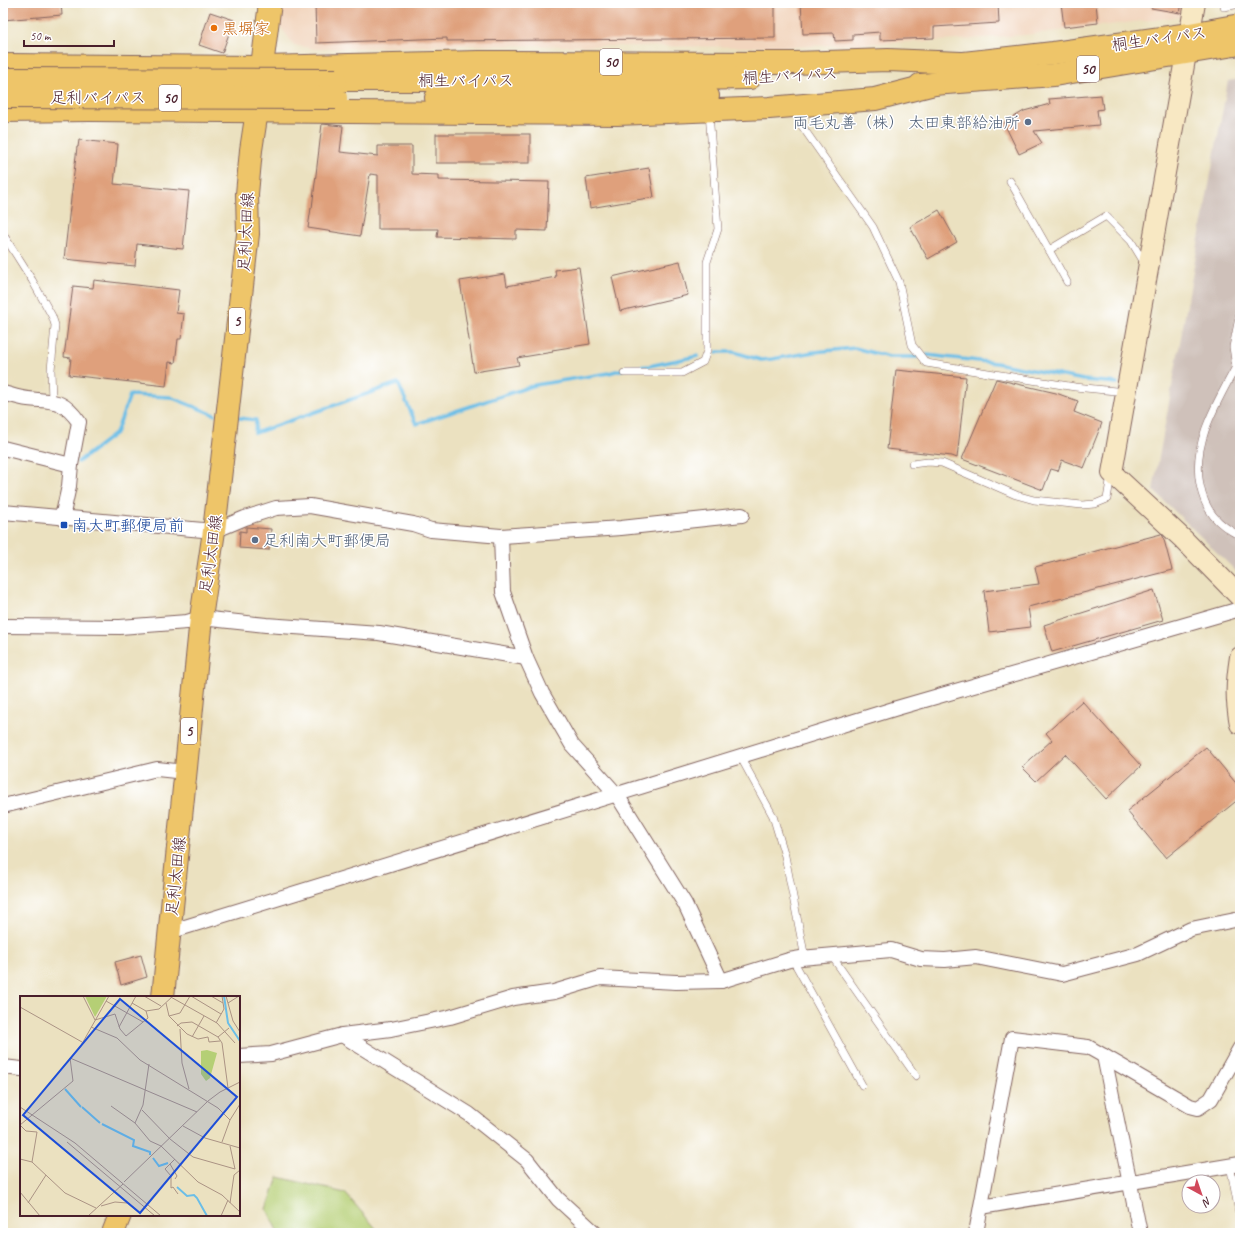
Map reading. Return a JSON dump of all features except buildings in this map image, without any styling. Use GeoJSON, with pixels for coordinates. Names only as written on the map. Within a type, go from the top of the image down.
{"type":"FeatureCollection","features":[{"type":"Feature","properties":{"kind":"main road","name":"足利太田線"},"geometry":{"type":"LineString","coordinates":[[163,996],[168,932],[201,618],[214,531],[248,234],[246,194],[270,3]]}},
{"type":"Feature","properties":{"kind":"main road","name":"桐生バイパス"},"geometry":{"type":"LineString","coordinates":[[336,89],[620,97],[770,95],[934,84],[1054,75],[1188,44],[1240,25]]}},
{"type":"Feature","properties":{"kind":"main road","name":"桐生バイパス"},"geometry":{"type":"LineString","coordinates":[[336,89],[770,77],[961,63],[1053,53],[1188,44],[1240,44]]}},
{"type":"Feature","properties":{"kind":"main road","name":"50"},"geometry":{"type":"LineString","coordinates":[[3,65],[262,67],[479,62],[794,63],[888,60],[961,63]]}},
{"type":"Feature","properties":{"kind":"main road","name":"足利バイパス"},"geometry":{"type":"LineString","coordinates":[[3,78],[336,89]]}},
{"type":"Feature","properties":{"kind":"main road","name":"50"},"geometry":{"type":"LineString","coordinates":[[3,111],[120,114],[257,111],[617,114],[798,106],[875,99],[934,84]]}},
{"type":"Feature","properties":{"kind":"main road","name":"足利バイパス"},"geometry":{"type":"LineString","coordinates":[[3,97],[336,89]]}},
{"type":"Feature","properties":{"kind":"main road"},"geometry":{"type":"LineString","coordinates":[[113,1233],[120,1216]]}},
{"type":"Feature","properties":{"kind":"street"},"geometry":{"type":"LineString","coordinates":[[1195,3],[1112,473],[1183,540],[1240,597]]}},
{"type":"Feature","properties":{"kind":"street"},"geometry":{"type":"LineString","coordinates":[[3,393],[27,399],[52,400],[70,410],[79,422],[71,465],[69,486],[62,518]]}},
{"type":"Feature","properties":{"kind":"street"},"geometry":{"type":"LineString","coordinates":[[3,448],[71,465]]}},
{"type":"Feature","properties":{"kind":"street"},"geometry":{"type":"LineString","coordinates":[[3,512],[214,531],[245,518],[276,508],[310,506],[413,524],[431,530],[501,536],[621,528],[742,515]]}},
{"type":"Feature","properties":{"kind":"street"},"geometry":{"type":"LineString","coordinates":[[501,536],[503,592],[526,658],[542,694],[572,745],[617,795],[685,904],[721,981]]}},
{"type":"Feature","properties":{"kind":"street"},"geometry":{"type":"LineString","coordinates":[[168,932],[897,708],[1240,609]]}},
{"type":"Feature","properties":{"kind":"street"},"geometry":{"type":"LineString","coordinates":[[3,626],[120,627],[187,622],[201,618],[266,625],[379,633],[526,658]]}},
{"type":"Feature","properties":{"kind":"street"},"geometry":{"type":"LineString","coordinates":[[1240,657],[1236,689],[1236,705],[1240,724]]}},
{"type":"Feature","properties":{"kind":"street"},"geometry":{"type":"LineString","coordinates":[[3,806],[157,769],[185,772]]}},
{"type":"Feature","properties":{"kind":"street"},"geometry":{"type":"LineString","coordinates":[[240,1057],[271,1054],[342,1035],[391,1029],[450,1017],[513,998],[554,992],[600,978],[676,982],[721,981],[799,959],[891,950],[921,959],[944,960],[976,957],[1062,974],[1138,954],[1191,929],[1240,919]]}},
{"type":"Feature","properties":{"kind":"street"},"geometry":{"type":"LineString","coordinates":[[342,1035],[469,1114],[527,1160],[558,1199],[595,1233]]}},
{"type":"Feature","properties":{"kind":"street"},"geometry":{"type":"LineString","coordinates":[[976,1233],[1012,1038],[1088,1047],[1190,1106],[1198,1108],[1211,1099],[1240,1048]]}},
{"type":"Feature","properties":{"kind":"street"},"geometry":{"type":"LineString","coordinates":[[1104,1056],[1140,1233]]}},
{"type":"Feature","properties":{"kind":"street"},"geometry":{"type":"LineString","coordinates":[[3,1067],[20,1069]]}},
{"type":"Feature","properties":{"kind":"street"},"geometry":{"type":"LineString","coordinates":[[981,1207],[1235,1165]]}},
{"type":"Feature","properties":{"kind":"lane"},"geometry":{"type":"LineString","coordinates":[[1224,7],[1240,4]]}},
{"type":"Feature","properties":{"kind":"lane"},"geometry":{"type":"LineString","coordinates":[[798,106],[799,122],[873,227],[899,282],[912,345],[926,363],[1075,387],[1126,392]]}},
{"type":"Feature","properties":{"kind":"lane"},"geometry":{"type":"LineString","coordinates":[[624,373],[682,373],[703,362],[707,351],[707,262],[718,229],[709,110]]}},
{"type":"Feature","properties":{"kind":"lane"},"geometry":{"type":"LineString","coordinates":[[1010,181],[1067,282]]}},
{"type":"Feature","properties":{"kind":"lane"},"geometry":{"type":"LineString","coordinates":[[1049,250],[1106,216],[1131,241],[1148,269]]}},
{"type":"Feature","properties":{"kind":"lane"},"geometry":{"type":"LineString","coordinates":[[3,234],[32,280],[52,316],[55,325],[51,370],[52,400]]}},
{"type":"Feature","properties":{"kind":"lane"},"geometry":{"type":"LineString","coordinates":[[1236,367],[1233,346],[1240,313]]}},
{"type":"Feature","properties":{"kind":"lane"},"geometry":{"type":"LineString","coordinates":[[1240,359],[1215,406],[1203,436],[1199,452],[1197,472],[1201,493],[1208,510],[1220,524],[1240,536]]}},
{"type":"Feature","properties":{"kind":"lane"},"geometry":{"type":"LineString","coordinates":[[912,464],[928,462],[942,463],[1016,496],[1034,500],[1082,504],[1095,504],[1107,499],[1112,473]]}},
{"type":"Feature","properties":{"kind":"lane"},"geometry":{"type":"LineString","coordinates":[[740,756],[773,816],[784,856],[799,959],[862,1085]]}},
{"type":"Feature","properties":{"kind":"lane"},"geometry":{"type":"LineString","coordinates":[[831,955],[916,1076]]}},
{"type":"Feature","properties":{"kind":"lane"},"geometry":{"type":"LineString","coordinates":[[1235,1165],[1240,1218]]}},
{"type":"Feature","properties":{"kind":"shaded area"},"geometry":{"type":"Polygon","coordinates":[[[282,3],[1188,3],[1185,16],[1024,35],[959,40],[787,47],[457,45],[316,49],[294,45],[279,25],[282,3]]]}},
{"type":"Feature","properties":{"kind":"shaded area"},"geometry":{"type":"Polygon","coordinates":[[[1240,79],[1240,575],[1153,490],[1228,81],[1240,79]]]}},
{"type":"Feature","properties":{"kind":"green space"},"geometry":{"type":"Polygon","coordinates":[[[278,1177],[345,1193],[380,1233],[278,1233],[267,1209],[278,1177]]]}},
{"type":"Feature","properties":{"kind":"waterway"},"geometry":{"type":"LineString","coordinates":[[717,352],[734,352],[761,360],[814,352],[855,348],[889,357],[917,357]]}},
{"type":"Feature","properties":{"kind":"waterway"},"geometry":{"type":"LineString","coordinates":[[927,355],[996,363],[1084,380],[1117,383]]}},
{"type":"Feature","properties":{"kind":"waterway"},"geometry":{"type":"LineString","coordinates":[[239,418],[256,420],[255,433],[398,383],[416,424],[535,385],[609,373],[627,368],[649,366],[698,356]]}},
{"type":"Feature","properties":{"kind":"waterway"},"geometry":{"type":"LineString","coordinates":[[78,462],[116,433],[130,395],[170,397],[215,415]]}},
{"type":"Feature","properties":{"kind":"place","name":"黒塀家"},"geometry":{"type":"Point","coordinates":[214,28]}},
{"type":"Feature","properties":{"kind":"place","name":"両毛丸善（株） 太田東部給油所"},"geometry":{"type":"Point","coordinates":[1028,122]}},
{"type":"Feature","properties":{"kind":"place","name":"南大町郵便局前"},"geometry":{"type":"Point","coordinates":[64,525]}},
{"type":"Feature","properties":{"kind":"place","name":"足利南大町郵便局"},"geometry":{"type":"Point","coordinates":[255,540]}}]}
